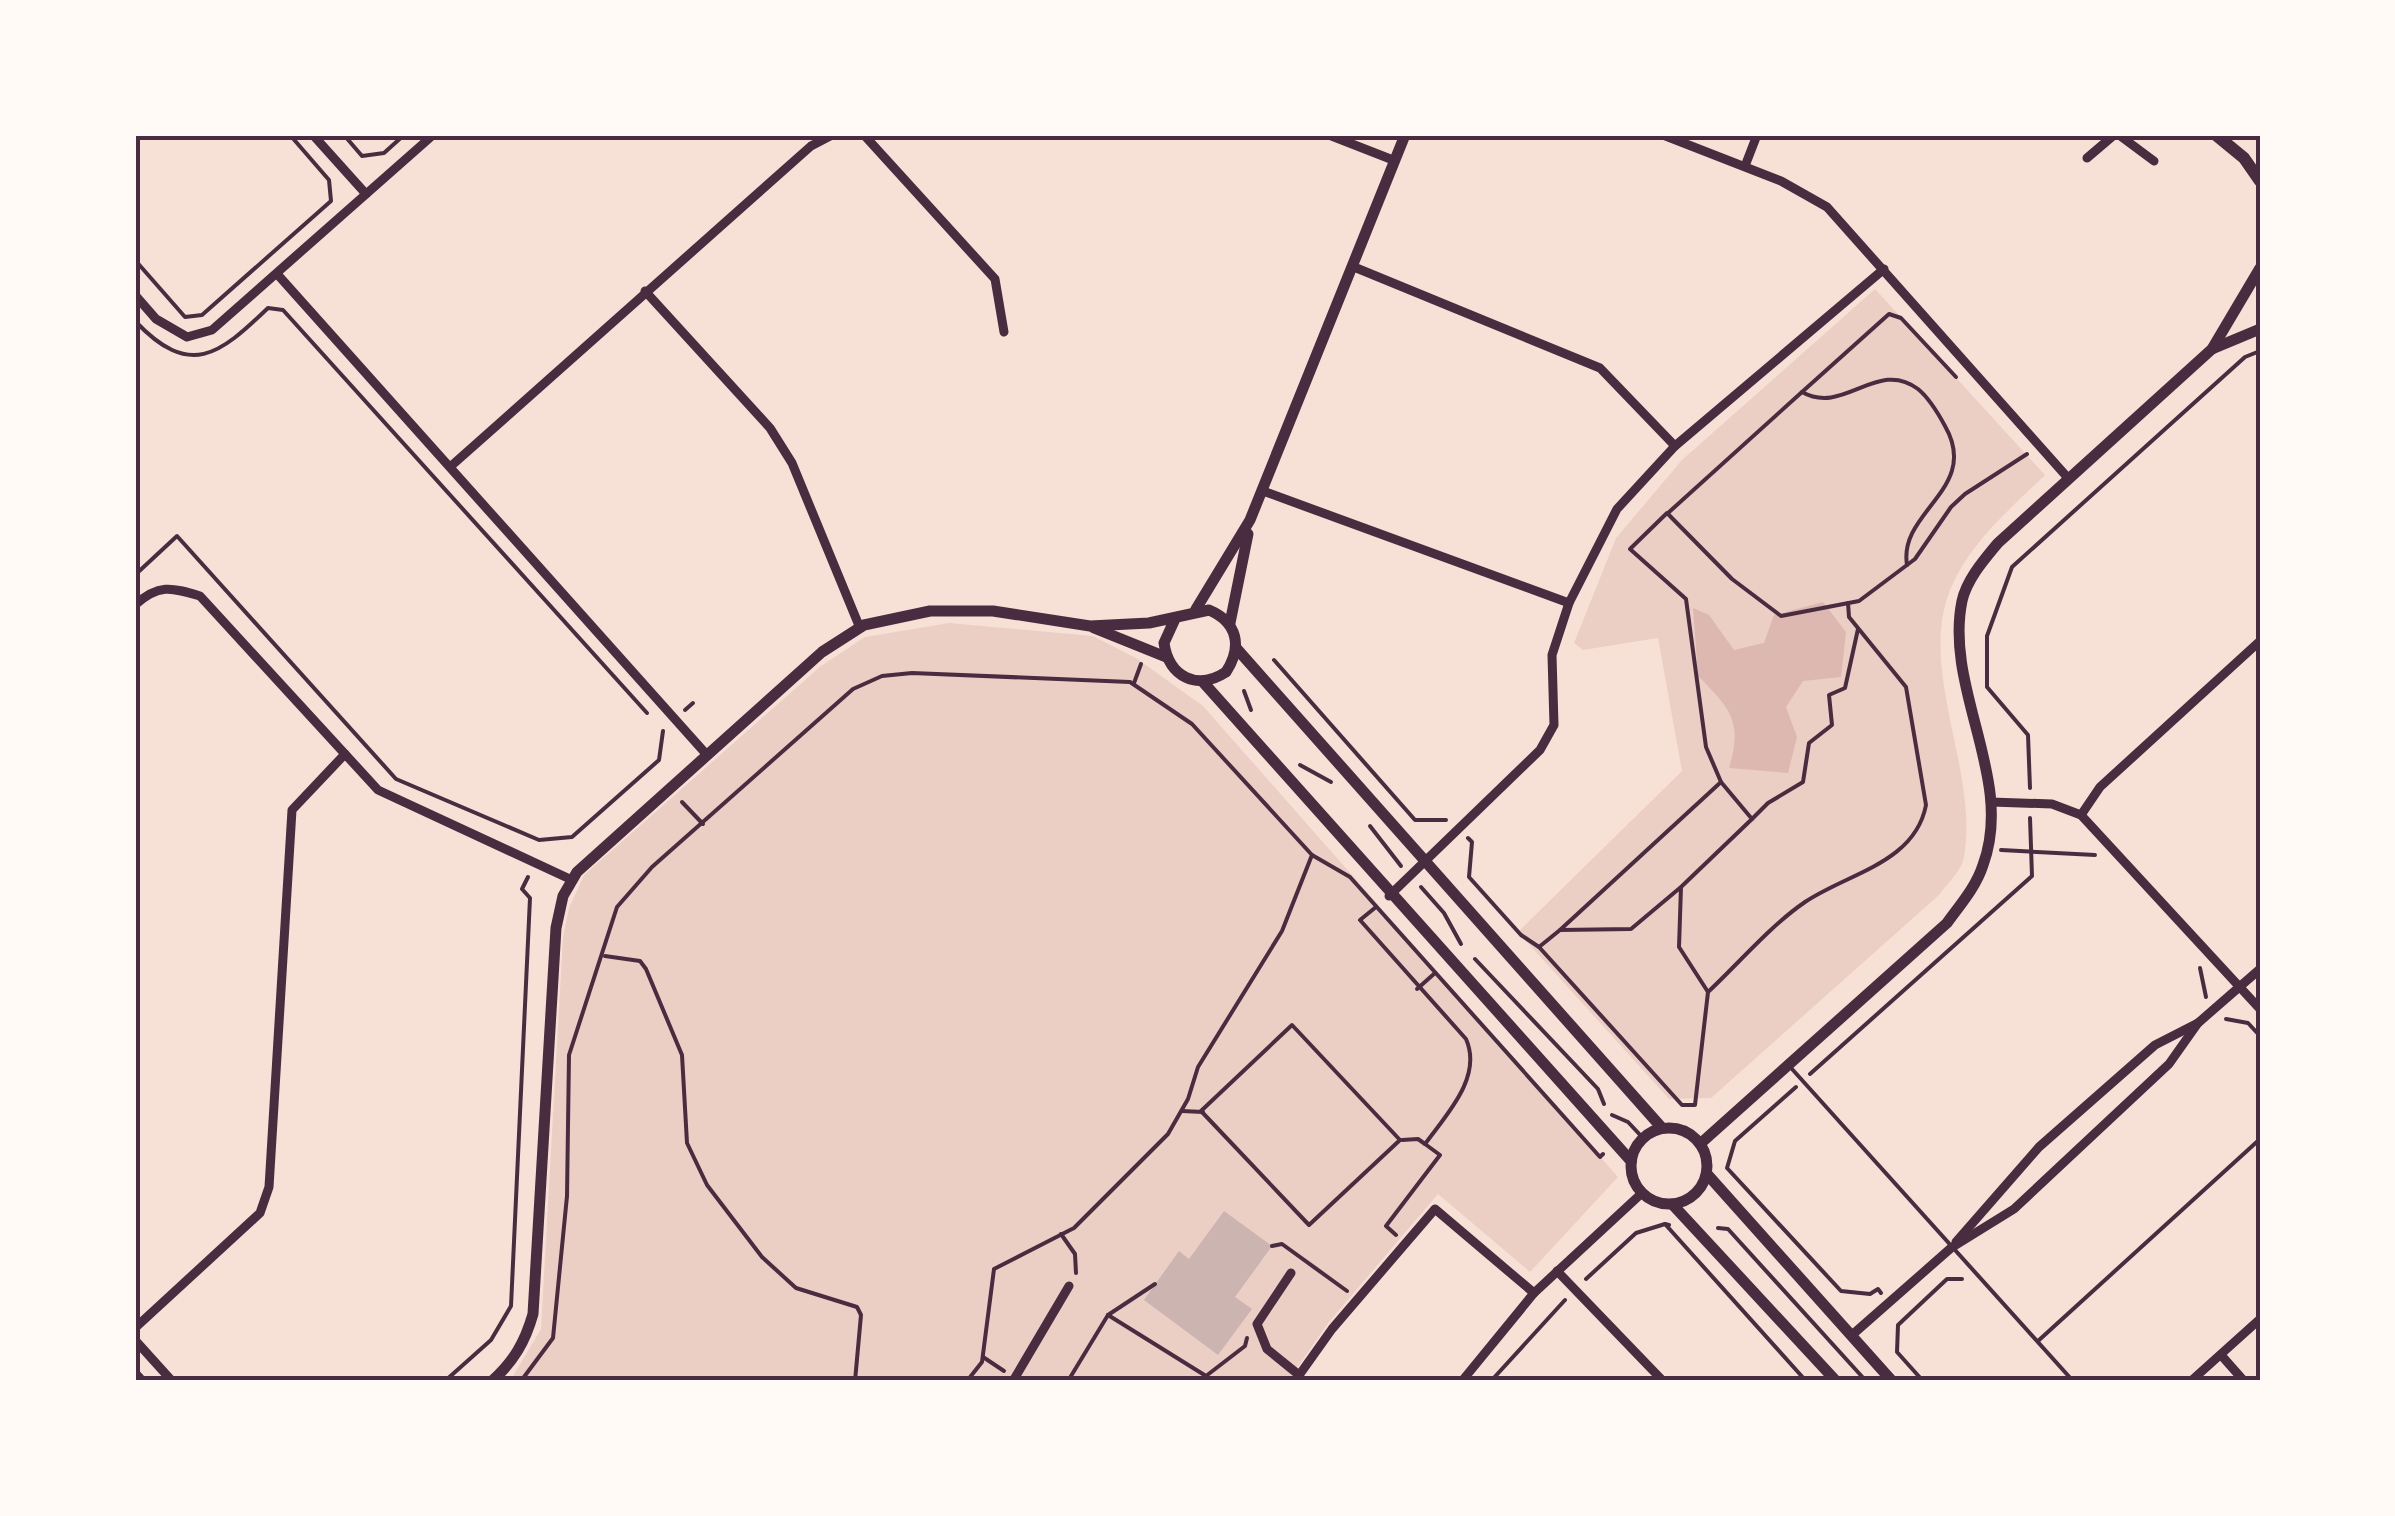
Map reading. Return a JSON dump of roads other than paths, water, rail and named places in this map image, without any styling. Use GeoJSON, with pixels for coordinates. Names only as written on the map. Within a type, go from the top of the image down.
{"type":"FeatureCollection","features":[{"type":"Feature","properties":{"kind":"main road"},"geometry":{"type":"LineString","coordinates":[[2216,135],[2244,158],[2260,181]]}},
{"type":"Feature","properties":{"kind":"street"},"geometry":{"type":"LineString","coordinates":[[313,135],[366,194]]}},
{"type":"Feature","properties":{"kind":"street"},"geometry":{"type":"LineString","coordinates":[[135,295],[156,318],[186,337],[212,330],[433,135]]}},
{"type":"Feature","properties":{"kind":"street"},"geometry":{"type":"LineString","coordinates":[[450,467],[811,146],[832,135]]}},
{"type":"Feature","properties":{"kind":"street"},"geometry":{"type":"LineString","coordinates":[[864,135],[995,279],[1004,332]]}},
{"type":"Feature","properties":{"kind":"street"},"geometry":{"type":"LineString","coordinates":[[1329,135],[1393,160]]}},
{"type":"Feature","properties":{"kind":"street"},"geometry":{"type":"LineString","coordinates":[[1196,609],[1250,520],[1404,135]]}},
{"type":"Feature","properties":{"kind":"street"},"geometry":{"type":"LineString","coordinates":[[1664,135],[1746,166],[1827,207],[2068,478]]}},
{"type":"Feature","properties":{"kind":"street"},"geometry":{"type":"LineString","coordinates":[[1746,166],[1757,135]]}},
{"type":"Feature","properties":{"kind":"street"},"geometry":{"type":"LineString","coordinates":[[2087,158],[2116,135],[2154,160]]}},
{"type":"Feature","properties":{"kind":"street"},"geometry":{"type":"LineString","coordinates":[[1354,268],[1600,368],[1676,446]]}},
{"type":"Feature","properties":{"kind":"street"},"geometry":{"type":"LineString","coordinates":[[1700,1144],[1947,923],[1968,895],[1984,863],[1991,802],[1959,648],[1962,598],[1998,543],[2212,349],[2260,268]]}},
{"type":"Feature","properties":{"kind":"street"},"geometry":{"type":"LineString","coordinates":[[1389,896],[1540,750],[1554,725],[1552,655],[1569,603],[1617,509],[1648,471],[1884,269]]}},
{"type":"Feature","properties":{"kind":"street"},"geometry":{"type":"LineString","coordinates":[[278,274],[707,755]]}},
{"type":"Feature","properties":{"kind":"street"},"geometry":{"type":"LineString","coordinates":[[645,291],[770,428],[792,463],[860,628]]}},
{"type":"Feature","properties":{"kind":"street"},"geometry":{"type":"LineString","coordinates":[[2212,349],[2260,329]]}},
{"type":"Feature","properties":{"kind":"street"},"geometry":{"type":"LineString","coordinates":[[1262,491],[1569,603]]}},
{"type":"Feature","properties":{"kind":"street"},"geometry":{"type":"LineString","coordinates":[[1250,520],[1230,623],[1237,648],[1662,1128]]}},
{"type":"Feature","properties":{"kind":"street"},"geometry":{"type":"LineString","coordinates":[[135,605],[153,589],[172,587],[200,596],[378,790],[572,880]]}},
{"type":"Feature","properties":{"kind":"street"},"geometry":{"type":"LineString","coordinates":[[1090,626],[1175,619],[1196,609],[1209,610],[1230,623]]}},
{"type":"Feature","properties":{"kind":"street"},"geometry":{"type":"LineString","coordinates":[[492,1381],[510,1365],[527,1336],[533,1314],[556,928],[563,896],[572,880],[822,652],[860,628],[930,611],[993,611],[1090,626],[1166,657],[1180,676],[1202,682],[1389,896],[1630,1161],[1642,1193],[1673,1206],[1836,1381]]}},
{"type":"Feature","properties":{"kind":"street"},"geometry":{"type":"LineString","coordinates":[[1166,657],[1167,630],[1175,619]]}},
{"type":"Feature","properties":{"kind":"street"},"geometry":{"type":"LineString","coordinates":[[2081,815],[2100,786],[2260,641]]}},
{"type":"Feature","properties":{"kind":"street"},"geometry":{"type":"LineString","coordinates":[[1202,682],[1226,672],[1237,648]]}},
{"type":"Feature","properties":{"kind":"street"},"geometry":{"type":"LineString","coordinates":[[135,1328],[260,1213],[269,1186],[292,810],[346,754]]}},
{"type":"Feature","properties":{"kind":"street"},"geometry":{"type":"LineString","coordinates":[[1991,802],[2066,807],[2081,815],[2260,1010]]}},
{"type":"Feature","properties":{"kind":"street"},"geometry":{"type":"LineString","coordinates":[[1852,1335],[1951,1248],[2039,1147],[2155,1045],[2198,1023],[2260,969]]}},
{"type":"Feature","properties":{"kind":"street"},"geometry":{"type":"LineString","coordinates":[[1951,1248],[2014,1209],[2170,1064],[2198,1023]]}},
{"type":"Feature","properties":{"kind":"street"},"geometry":{"type":"LineString","coordinates":[[1630,1161],[1642,1138],[1662,1128],[1683,1130],[1700,1144],[1707,1174],[1892,1381]]}},
{"type":"Feature","properties":{"kind":"street"},"geometry":{"type":"LineString","coordinates":[[1673,1206],[1698,1192],[1707,1174]]}},
{"type":"Feature","properties":{"kind":"street"},"geometry":{"type":"LineString","coordinates":[[1462,1381],[1534,1294],[1642,1193]]}},
{"type":"Feature","properties":{"kind":"street"},"geometry":{"type":"LineString","coordinates":[[1291,1273],[1257,1324],[1266,1350],[1297,1378],[1435,1209],[1534,1294]]}},
{"type":"Feature","properties":{"kind":"street"},"geometry":{"type":"LineString","coordinates":[[1557,1272],[1656,1378]]}},
{"type":"Feature","properties":{"kind":"street"},"geometry":{"type":"LineString","coordinates":[[1013,1381],[1069,1286]]}},
{"type":"Feature","properties":{"kind":"street"},"geometry":{"type":"LineString","coordinates":[[2191,1381],[2260,1319]]}},
{"type":"Feature","properties":{"kind":"street"},"geometry":{"type":"LineString","coordinates":[[135,1340],[172,1381]]}},
{"type":"Feature","properties":{"kind":"street"},"geometry":{"type":"LineString","coordinates":[[2221,1355],[2244,1381]]}},
{"type":"Feature","properties":{"kind":"lane"},"geometry":{"type":"LineString","coordinates":[[1790,1066],[2073,1381]]}},
{"type":"Feature","properties":{"kind":"lane"},"geometry":{"type":"LineString","coordinates":[[2038,1341],[2260,1139]]}}]}
